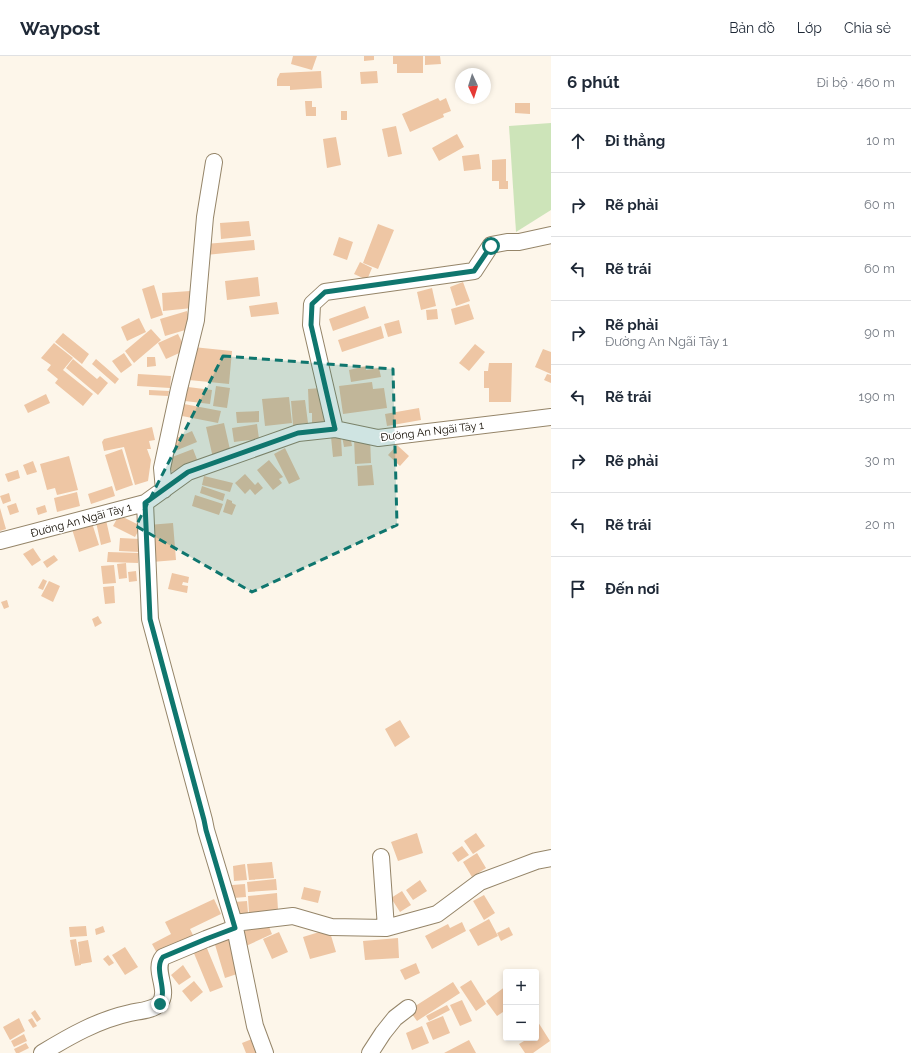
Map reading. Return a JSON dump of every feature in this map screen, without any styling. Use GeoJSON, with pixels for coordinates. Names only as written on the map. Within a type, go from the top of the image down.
{"type":"FeatureCollection","features":[{"type":"Feature","properties":{"kind":"street"},"geometry":{"type":"LineString","coordinates":[[164,490],[162,468],[196,320],[205,217],[214,162]]}},
{"type":"Feature","properties":{"kind":"street"},"geometry":{"type":"LineString","coordinates":[[335,429],[311,325],[312,304],[325,292],[474,271],[491,246],[551,235]]}},
{"type":"Feature","properties":{"kind":"street","name":"Đường An Ngãi Tây 1"},"geometry":{"type":"LineString","coordinates":[[0,541],[145,503],[188,472],[298,433],[335,429],[378,438],[551,417]]}},
{"type":"Feature","properties":{"kind":"street"},"geometry":{"type":"LineString","coordinates":[[145,503],[150,619],[206,830],[234,926],[255,1026],[265,1053]]}},
{"type":"Feature","properties":{"kind":"street"},"geometry":{"type":"LineString","coordinates":[[381,857],[386,928]]}},
{"type":"Feature","properties":{"kind":"street"},"geometry":{"type":"LineString","coordinates":[[42,1053],[74,1034],[103,1021],[116,1016],[156,1006],[162,1000],[163,987],[159,965],[163,957],[234,926],[293,916],[331,927],[386,928],[437,914],[480,882],[536,861],[551,858]]}},
{"type":"Feature","properties":{"kind":"street"},"geometry":{"type":"LineString","coordinates":[[370,1053],[395,1018],[408,1008]]}},
{"type":"Feature","properties":{"kind":"highlighted area"},"geometry":{"type":"Polygon","coordinates":[[[223,356],[393,369],[397,525],[252,592],[136,526],[223,356]]]}},
{"type":"Feature","properties":{"kind":"green space"},"geometry":{"type":"Polygon","coordinates":[[[551,123],[551,210],[516,232],[509,126],[551,123]]]}},
{"type":"Feature","properties":{"kind":"building"},"geometry":{"type":"Polygon","coordinates":[[[293,56],[317,56],[312,70],[291,64],[293,56]]]}},
{"type":"Feature","properties":{"kind":"building"},"geometry":{"type":"Polygon","coordinates":[[[364,56],[374,56],[374,60],[364,61],[364,56]]]}},
{"type":"Feature","properties":{"kind":"building"},"geometry":{"type":"Polygon","coordinates":[[[393,56],[423,56],[423,73],[397,73],[397,64],[393,64],[393,56]]]}},
{"type":"Feature","properties":{"kind":"building"},"geometry":{"type":"Polygon","coordinates":[[[425,56],[440,56],[441,64],[425,65],[425,56]]]}},
{"type":"Feature","properties":{"kind":"building"},"geometry":{"type":"Polygon","coordinates":[[[321,71],[322,88],[290,90],[290,86],[277,86],[277,79],[280,73],[321,71]]]}},
{"type":"Feature","properties":{"kind":"building"},"geometry":{"type":"Polygon","coordinates":[[[377,71],[378,83],[361,84],[360,72],[377,71]]]}},
{"type":"Feature","properties":{"kind":"building"},"geometry":{"type":"Polygon","coordinates":[[[438,98],[440,101],[446,98],[451,111],[443,114],[444,117],[410,132],[402,114],[438,98]]]}},
{"type":"Feature","properties":{"kind":"building"},"geometry":{"type":"Polygon","coordinates":[[[305,101],[312,101],[312,107],[316,107],[316,116],[306,116],[305,101]]]}},
{"type":"Feature","properties":{"kind":"building"},"geometry":{"type":"Polygon","coordinates":[[[515,103],[530,103],[530,114],[515,113],[515,103]]]}},
{"type":"Feature","properties":{"kind":"building"},"geometry":{"type":"Polygon","coordinates":[[[341,111],[347,111],[347,120],[341,120],[341,111]]]}},
{"type":"Feature","properties":{"kind":"building"},"geometry":{"type":"Polygon","coordinates":[[[396,126],[402,154],[388,157],[382,129],[396,126]]]}},
{"type":"Feature","properties":{"kind":"building"},"geometry":{"type":"Polygon","coordinates":[[[457,134],[464,147],[439,161],[432,148],[457,134]]]}},
{"type":"Feature","properties":{"kind":"building"},"geometry":{"type":"Polygon","coordinates":[[[336,137],[341,165],[327,168],[323,139],[336,137]]]}},
{"type":"Feature","properties":{"kind":"building"},"geometry":{"type":"Polygon","coordinates":[[[479,154],[481,169],[464,171],[462,156],[479,154]]]}},
{"type":"Feature","properties":{"kind":"building"},"geometry":{"type":"Polygon","coordinates":[[[506,159],[506,181],[508,181],[508,189],[499,189],[499,181],[492,181],[492,160],[506,159]]]}},
{"type":"Feature","properties":{"kind":"building"},"geometry":{"type":"Polygon","coordinates":[[[249,221],[251,236],[221,239],[220,223],[249,221]]]}},
{"type":"Feature","properties":{"kind":"building"},"geometry":{"type":"Polygon","coordinates":[[[378,224],[394,230],[378,269],[363,263],[378,224]]]}},
{"type":"Feature","properties":{"kind":"building"},"geometry":{"type":"Polygon","coordinates":[[[339,237],[353,242],[347,260],[333,255],[339,237]]]}},
{"type":"Feature","properties":{"kind":"building"},"geometry":{"type":"Polygon","coordinates":[[[254,240],[255,250],[206,255],[205,244],[254,240]]]}},
{"type":"Feature","properties":{"kind":"building"},"geometry":{"type":"Polygon","coordinates":[[[360,262],[372,268],[367,280],[354,274],[360,262]]]}},
{"type":"Feature","properties":{"kind":"building"},"geometry":{"type":"Polygon","coordinates":[[[258,277],[260,296],[227,300],[225,281],[258,277]]]}},
{"type":"Feature","properties":{"kind":"building"},"geometry":{"type":"Polygon","coordinates":[[[463,282],[470,301],[456,306],[450,287],[463,282]]]}},
{"type":"Feature","properties":{"kind":"building"},"geometry":{"type":"Polygon","coordinates":[[[154,285],[163,315],[151,319],[142,289],[154,285]]]}},
{"type":"Feature","properties":{"kind":"building"},"geometry":{"type":"Polygon","coordinates":[[[432,288],[436,306],[421,310],[417,292],[432,288]]]}},
{"type":"Feature","properties":{"kind":"building"},"geometry":{"type":"Polygon","coordinates":[[[190,291],[192,308],[163,311],[162,293],[190,291]]]}},
{"type":"Feature","properties":{"kind":"building"},"geometry":{"type":"Polygon","coordinates":[[[277,302],[279,314],[251,317],[249,306],[277,302]]]}},
{"type":"Feature","properties":{"kind":"building"},"geometry":{"type":"Polygon","coordinates":[[[469,304],[474,319],[455,325],[451,309],[469,304]]]}},
{"type":"Feature","properties":{"kind":"building"},"geometry":{"type":"Polygon","coordinates":[[[365,306],[369,318],[333,331],[329,319],[365,306]]]}},
{"type":"Feature","properties":{"kind":"building"},"geometry":{"type":"Polygon","coordinates":[[[437,309],[438,319],[427,320],[426,310],[437,309]]]}},
{"type":"Feature","properties":{"kind":"building"},"geometry":{"type":"Polygon","coordinates":[[[187,311],[192,328],[165,336],[160,319],[187,311]]]}},
{"type":"Feature","properties":{"kind":"building"},"geometry":{"type":"Polygon","coordinates":[[[139,318],[146,332],[127,341],[121,327],[139,318]]]}},
{"type":"Feature","properties":{"kind":"building"},"geometry":{"type":"Polygon","coordinates":[[[399,320],[402,333],[388,337],[384,324],[399,320]]]}},
{"type":"Feature","properties":{"kind":"building"},"geometry":{"type":"Polygon","coordinates":[[[381,326],[384,338],[342,352],[338,340],[381,326]]]}},
{"type":"Feature","properties":{"kind":"building"},"geometry":{"type":"Polygon","coordinates":[[[151,329],[161,340],[134,363],[125,351],[151,329]]]}},
{"type":"Feature","properties":{"kind":"building"},"geometry":{"type":"Polygon","coordinates":[[[63,333],[89,354],[82,364],[55,342],[63,333]]]}},
{"type":"Feature","properties":{"kind":"building"},"geometry":{"type":"Polygon","coordinates":[[[178,334],[186,350],[166,359],[158,343],[178,334]]]}},
{"type":"Feature","properties":{"kind":"building"},"geometry":{"type":"Polygon","coordinates":[[[54,343],[73,358],[63,370],[93,394],[83,406],[55,383],[58,379],[47,370],[51,365],[41,358],[54,343]]]}},
{"type":"Feature","properties":{"kind":"building"},"geometry":{"type":"Polygon","coordinates":[[[475,344],[485,352],[469,371],[459,363],[475,344]]]}},
{"type":"Feature","properties":{"kind":"building"},"geometry":{"type":"Polygon","coordinates":[[[193,347],[232,351],[229,384],[189,380],[193,347]]]}},
{"type":"Feature","properties":{"kind":"building"},"geometry":{"type":"Polygon","coordinates":[[[543,349],[551,352],[551,374],[535,367],[543,349]]]}},
{"type":"Feature","properties":{"kind":"building"},"geometry":{"type":"Polygon","coordinates":[[[124,353],[132,365],[121,373],[112,361],[124,353]]]}},
{"type":"Feature","properties":{"kind":"building"},"geometry":{"type":"Polygon","coordinates":[[[147,357],[155,357],[156,366],[147,367],[147,357]]]}},
{"type":"Feature","properties":{"kind":"building"},"geometry":{"type":"Polygon","coordinates":[[[73,359],[97,379],[100,376],[108,383],[98,395],[66,368],[73,359]]]}},
{"type":"Feature","properties":{"kind":"building"},"geometry":{"type":"Polygon","coordinates":[[[96,359],[119,379],[115,384],[92,364],[96,359]]]}},
{"type":"Feature","properties":{"kind":"building"},"geometry":{"type":"Polygon","coordinates":[[[489,363],[512,363],[511,402],[489,402],[489,388],[484,388],[484,371],[488,371],[489,363]]]}},
{"type":"Feature","properties":{"kind":"building"},"geometry":{"type":"Polygon","coordinates":[[[366,366],[366,370],[379,368],[381,377],[351,382],[349,370],[366,366]]]}},
{"type":"Feature","properties":{"kind":"building"},"geometry":{"type":"Polygon","coordinates":[[[138,374],[171,376],[170,388],[137,386],[138,374]]]}},
{"type":"Feature","properties":{"kind":"building"},"geometry":{"type":"Polygon","coordinates":[[[547,374],[551,375],[551,383],[544,380],[547,374]]]}},
{"type":"Feature","properties":{"kind":"building"},"geometry":{"type":"Polygon","coordinates":[[[372,382],[373,389],[384,388],[387,408],[343,414],[339,386],[372,382]]]}},
{"type":"Feature","properties":{"kind":"building"},"geometry":{"type":"Polygon","coordinates":[[[216,386],[230,388],[227,408],[213,406],[216,386]]]}},
{"type":"Feature","properties":{"kind":"building"},"geometry":{"type":"Polygon","coordinates":[[[188,387],[212,390],[210,404],[185,401],[188,387]]]}},
{"type":"Feature","properties":{"kind":"building"},"geometry":{"type":"Polygon","coordinates":[[[321,388],[323,412],[326,412],[326,425],[312,425],[312,413],[309,413],[308,389],[321,388]]]}},
{"type":"Feature","properties":{"kind":"building"},"geometry":{"type":"Polygon","coordinates":[[[149,390],[169,391],[168,396],[149,395],[149,390]]]}},
{"type":"Feature","properties":{"kind":"building"},"geometry":{"type":"Polygon","coordinates":[[[46,394],[50,403],[28,413],[24,405],[46,394]]]}},
{"type":"Feature","properties":{"kind":"building"},"geometry":{"type":"Polygon","coordinates":[[[289,397],[292,423],[265,426],[262,399],[289,397]]]}},
{"type":"Feature","properties":{"kind":"building"},"geometry":{"type":"Polygon","coordinates":[[[305,400],[308,423],[293,425],[291,401],[305,400]]]}},
{"type":"Feature","properties":{"kind":"building"},"geometry":{"type":"Polygon","coordinates":[[[184,404],[221,411],[218,423],[182,416],[184,404]]]}},
{"type":"Feature","properties":{"kind":"building"},"geometry":{"type":"Polygon","coordinates":[[[419,408],[421,420],[387,426],[385,414],[419,408]]]}},
{"type":"Feature","properties":{"kind":"building"},"geometry":{"type":"Polygon","coordinates":[[[259,411],[259,422],[237,423],[236,412],[259,411]]]}},
{"type":"Feature","properties":{"kind":"building"},"geometry":{"type":"Polygon","coordinates":[[[224,423],[231,454],[213,458],[206,427],[224,423]]]}},
{"type":"Feature","properties":{"kind":"building"},"geometry":{"type":"Polygon","coordinates":[[[257,424],[259,439],[234,442],[232,428],[257,424]]]}},
{"type":"Feature","properties":{"kind":"building"},"geometry":{"type":"Polygon","coordinates":[[[152,427],[155,440],[149,441],[151,449],[147,449],[151,460],[148,481],[135,485],[124,447],[104,451],[102,442],[104,439],[152,427]]]}},
{"type":"Feature","properties":{"kind":"building"},"geometry":{"type":"Polygon","coordinates":[[[192,431],[197,442],[175,451],[170,441],[192,431]]]}},
{"type":"Feature","properties":{"kind":"building"},"geometry":{"type":"Polygon","coordinates":[[[350,435],[352,446],[344,447],[342,436],[350,435]]]}},
{"type":"Feature","properties":{"kind":"building"},"geometry":{"type":"Polygon","coordinates":[[[331,437],[341,437],[342,456],[333,457],[331,437]]]}},
{"type":"Feature","properties":{"kind":"building"},"geometry":{"type":"Polygon","coordinates":[[[370,437],[371,463],[355,464],[354,438],[370,437]]]}},
{"type":"Feature","properties":{"kind":"building"},"geometry":{"type":"Polygon","coordinates":[[[397,445],[409,456],[400,466],[388,455],[397,445]]]}},
{"type":"Feature","properties":{"kind":"building"},"geometry":{"type":"Polygon","coordinates":[[[285,448],[300,479],[289,484],[274,454],[285,448]]]}},
{"type":"Feature","properties":{"kind":"building"},"geometry":{"type":"Polygon","coordinates":[[[122,449],[133,485],[116,491],[105,455],[122,449]]]}},
{"type":"Feature","properties":{"kind":"building"},"geometry":{"type":"Polygon","coordinates":[[[193,449],[198,462],[172,472],[167,459],[193,449]]]}},
{"type":"Feature","properties":{"kind":"building"},"geometry":{"type":"Polygon","coordinates":[[[69,456],[78,490],[57,495],[55,488],[47,490],[40,464],[69,456]]]}},
{"type":"Feature","properties":{"kind":"building"},"geometry":{"type":"Polygon","coordinates":[[[269,460],[283,477],[279,479],[282,483],[273,490],[257,470],[269,460]]]}},
{"type":"Feature","properties":{"kind":"building"},"geometry":{"type":"Polygon","coordinates":[[[33,461],[37,472],[27,475],[23,465],[33,461]]]}},
{"type":"Feature","properties":{"kind":"building"},"geometry":{"type":"Polygon","coordinates":[[[372,465],[374,485],[358,486],[357,466],[372,465]]]}},
{"type":"Feature","properties":{"kind":"building"},"geometry":{"type":"Polygon","coordinates":[[[18,470],[20,478],[8,482],[5,474],[18,470]]]}},
{"type":"Feature","properties":{"kind":"building"},"geometry":{"type":"Polygon","coordinates":[[[245,474],[255,485],[258,482],[263,488],[255,495],[250,489],[245,494],[235,483],[245,474]]]}},
{"type":"Feature","properties":{"kind":"building"},"geometry":{"type":"Polygon","coordinates":[[[204,476],[233,483],[230,492],[202,485],[204,476]]]}},
{"type":"Feature","properties":{"kind":"building"},"geometry":{"type":"Polygon","coordinates":[[[112,486],[115,496],[91,504],[88,494],[112,486]]]}},
{"type":"Feature","properties":{"kind":"building"},"geometry":{"type":"Polygon","coordinates":[[[202,486],[225,494],[223,501],[200,493],[202,486]]]}},
{"type":"Feature","properties":{"kind":"building"},"geometry":{"type":"Polygon","coordinates":[[[77,492],[80,506],[57,512],[54,498],[77,492]]]}},
{"type":"Feature","properties":{"kind":"building"},"geometry":{"type":"Polygon","coordinates":[[[9,493],[11,501],[3,504],[0,496],[9,493]]]}},
{"type":"Feature","properties":{"kind":"building"},"geometry":{"type":"Polygon","coordinates":[[[195,495],[223,504],[219,515],[192,506],[195,495]]]}},
{"type":"Feature","properties":{"kind":"building"},"geometry":{"type":"Polygon","coordinates":[[[227,499],[236,505],[232,515],[223,512],[227,499]]]}},
{"type":"Feature","properties":{"kind":"building"},"geometry":{"type":"Polygon","coordinates":[[[16,503],[19,512],[10,515],[7,506],[16,503]]]}},
{"type":"Feature","properties":{"kind":"building"},"geometry":{"type":"Polygon","coordinates":[[[45,505],[47,512],[38,515],[36,508],[45,505]]]}},
{"type":"Feature","properties":{"kind":"building"},"geometry":{"type":"Polygon","coordinates":[[[0,508],[6,529],[0,531],[0,508]]]}},
{"type":"Feature","properties":{"kind":"building"},"geometry":{"type":"Polygon","coordinates":[[[119,515],[141,526],[135,537],[113,526],[119,515]]]}},
{"type":"Feature","properties":{"kind":"building"},"geometry":{"type":"Polygon","coordinates":[[[106,520],[111,542],[101,545],[96,522],[106,520]]]}},
{"type":"Feature","properties":{"kind":"building"},"geometry":{"type":"Polygon","coordinates":[[[92,523],[99,545],[79,552],[72,529],[92,523]]]}},
{"type":"Feature","properties":{"kind":"building"},"geometry":{"type":"Polygon","coordinates":[[[173,523],[176,560],[152,562],[148,525],[173,523]]]}},
{"type":"Feature","properties":{"kind":"building"},"geometry":{"type":"Polygon","coordinates":[[[120,538],[140,539],[139,552],[119,551],[120,538]]]}},
{"type":"Feature","properties":{"kind":"building"},"geometry":{"type":"Polygon","coordinates":[[[33,548],[41,560],[32,566],[23,554],[33,548]]]}},
{"type":"Feature","properties":{"kind":"building"},"geometry":{"type":"Polygon","coordinates":[[[108,552],[139,553],[138,563],[107,562],[108,552]]]}},
{"type":"Feature","properties":{"kind":"building"},"geometry":{"type":"Polygon","coordinates":[[[54,555],[58,560],[47,568],[43,562],[54,555]]]}},
{"type":"Feature","properties":{"kind":"building"},"geometry":{"type":"Polygon","coordinates":[[[126,563],[127,578],[119,579],[117,564],[126,563]]]}},
{"type":"Feature","properties":{"kind":"building"},"geometry":{"type":"Polygon","coordinates":[[[114,565],[116,583],[103,584],[101,566],[114,565]]]}},
{"type":"Feature","properties":{"kind":"building"},"geometry":{"type":"Polygon","coordinates":[[[136,571],[137,581],[129,582],[128,572],[136,571]]]}},
{"type":"Feature","properties":{"kind":"building"},"geometry":{"type":"Polygon","coordinates":[[[172,573],[189,577],[188,583],[183,582],[182,585],[188,586],[187,593],[168,589],[172,573]]]}},
{"type":"Feature","properties":{"kind":"building"},"geometry":{"type":"Polygon","coordinates":[[[43,579],[47,581],[43,590],[38,588],[43,579]]]}},
{"type":"Feature","properties":{"kind":"building"},"geometry":{"type":"Polygon","coordinates":[[[49,581],[60,586],[53,602],[41,596],[49,581]]]}},
{"type":"Feature","properties":{"kind":"building"},"geometry":{"type":"Polygon","coordinates":[[[114,586],[115,603],[105,604],[103,587],[114,586]]]}},
{"type":"Feature","properties":{"kind":"building"},"geometry":{"type":"Polygon","coordinates":[[[7,600],[9,607],[4,609],[1,602],[7,600]]]}},
{"type":"Feature","properties":{"kind":"building"},"geometry":{"type":"Polygon","coordinates":[[[98,616],[102,623],[95,627],[92,619],[98,616]]]}},
{"type":"Feature","properties":{"kind":"building"},"geometry":{"type":"Polygon","coordinates":[[[400,720],[410,737],[395,747],[385,729],[400,720]]]}},
{"type":"Feature","properties":{"kind":"building"},"geometry":{"type":"Polygon","coordinates":[[[417,833],[423,853],[398,861],[391,842],[417,833]]]}},
{"type":"Feature","properties":{"kind":"building"},"geometry":{"type":"Polygon","coordinates":[[[476,833],[485,846],[473,854],[464,841],[476,833]]]}},
{"type":"Feature","properties":{"kind":"building"},"geometry":{"type":"Polygon","coordinates":[[[462,846],[469,855],[458,862],[452,853],[462,846]]]}},
{"type":"Feature","properties":{"kind":"building"},"geometry":{"type":"Polygon","coordinates":[[[477,853],[486,868],[472,877],[463,862],[477,853]]]}},
{"type":"Feature","properties":{"kind":"building"},"geometry":{"type":"Polygon","coordinates":[[[272,862],[274,878],[249,880],[247,864],[272,862]]]}},
{"type":"Feature","properties":{"kind":"building"},"geometry":{"type":"Polygon","coordinates":[[[245,864],[247,880],[234,881],[233,866],[245,864]]]}},
{"type":"Feature","properties":{"kind":"building"},"geometry":{"type":"Polygon","coordinates":[[[276,879],[277,890],[248,892],[247,882],[276,879]]]}},
{"type":"Feature","properties":{"kind":"building"},"geometry":{"type":"Polygon","coordinates":[[[420,880],[427,891],[413,900],[406,890],[420,880]]]}},
{"type":"Feature","properties":{"kind":"building"},"geometry":{"type":"Polygon","coordinates":[[[245,884],[246,897],[233,898],[232,885],[245,884]]]}},
{"type":"Feature","properties":{"kind":"building"},"geometry":{"type":"Polygon","coordinates":[[[304,887],[321,891],[318,903],[301,899],[304,887]]]}},
{"type":"Feature","properties":{"kind":"building"},"geometry":{"type":"Polygon","coordinates":[[[402,891],[411,905],[400,912],[391,898],[402,891]]]}},
{"type":"Feature","properties":{"kind":"building"},"geometry":{"type":"Polygon","coordinates":[[[277,893],[278,910],[249,913],[248,896],[277,893]]]}},
{"type":"Feature","properties":{"kind":"building"},"geometry":{"type":"Polygon","coordinates":[[[484,895],[495,913],[484,920],[473,901],[484,895]]]}},
{"type":"Feature","properties":{"kind":"building"},"geometry":{"type":"Polygon","coordinates":[[[214,899],[221,914],[190,929],[195,939],[158,955],[152,944],[171,934],[165,922],[214,899]]]}},
{"type":"Feature","properties":{"kind":"building"},"geometry":{"type":"Polygon","coordinates":[[[247,901],[248,913],[235,914],[234,902],[247,901]]]}},
{"type":"Feature","properties":{"kind":"building"},"geometry":{"type":"Polygon","coordinates":[[[489,919],[498,936],[478,946],[469,930],[489,919]]]}},
{"type":"Feature","properties":{"kind":"building"},"geometry":{"type":"Polygon","coordinates":[[[267,922],[272,934],[246,946],[240,933],[267,922]]]}},
{"type":"Feature","properties":{"kind":"building"},"geometry":{"type":"Polygon","coordinates":[[[462,922],[466,931],[432,949],[425,936],[448,924],[450,928],[462,922]]]}},
{"type":"Feature","properties":{"kind":"building"},"geometry":{"type":"Polygon","coordinates":[[[86,926],[87,936],[70,937],[69,927],[86,926]]]}},
{"type":"Feature","properties":{"kind":"building"},"geometry":{"type":"Polygon","coordinates":[[[103,926],[105,932],[96,935],[95,929],[103,926]]]}},
{"type":"Feature","properties":{"kind":"building"},"geometry":{"type":"Polygon","coordinates":[[[509,927],[513,935],[501,941],[497,933],[509,927]]]}},
{"type":"Feature","properties":{"kind":"building"},"geometry":{"type":"Polygon","coordinates":[[[329,929],[336,952],[310,959],[303,937],[329,929]]]}},
{"type":"Feature","properties":{"kind":"building"},"geometry":{"type":"Polygon","coordinates":[[[279,932],[288,952],[272,959],[263,939],[279,932]]]}},
{"type":"Feature","properties":{"kind":"building"},"geometry":{"type":"Polygon","coordinates":[[[228,934],[240,973],[225,978],[213,938],[228,934]]]}},
{"type":"Feature","properties":{"kind":"building"},"geometry":{"type":"Polygon","coordinates":[[[398,938],[399,958],[365,960],[363,941],[398,938]]]}},
{"type":"Feature","properties":{"kind":"building"},"geometry":{"type":"Polygon","coordinates":[[[76,939],[80,961],[78,942],[88,940],[92,962],[75,966],[70,940],[76,939]]]}},
{"type":"Feature","properties":{"kind":"building"},"geometry":{"type":"Polygon","coordinates":[[[206,946],[223,987],[210,992],[193,951],[206,946]]]}},
{"type":"Feature","properties":{"kind":"building"},"geometry":{"type":"Polygon","coordinates":[[[125,947],[138,967],[125,975],[112,955],[125,947]]]}},
{"type":"Feature","properties":{"kind":"building"},"geometry":{"type":"Polygon","coordinates":[[[108,955],[114,963],[109,966],[103,959],[108,955]]]}},
{"type":"Feature","properties":{"kind":"building"},"geometry":{"type":"Polygon","coordinates":[[[416,963],[420,973],[405,980],[400,970],[416,963]]]}},
{"type":"Feature","properties":{"kind":"building"},"geometry":{"type":"Polygon","coordinates":[[[183,965],[191,977],[179,985],[171,975],[183,965]]]}},
{"type":"Feature","properties":{"kind":"building"},"geometry":{"type":"Polygon","coordinates":[[[471,980],[486,1004],[476,1011],[460,987],[471,980]]]}},
{"type":"Feature","properties":{"kind":"building"},"geometry":{"type":"Polygon","coordinates":[[[194,981],[203,992],[191,1002],[182,991],[194,981]]]}},
{"type":"Feature","properties":{"kind":"building"},"geometry":{"type":"Polygon","coordinates":[[[453,982],[460,993],[417,1021],[409,1010],[453,982]]]}},
{"type":"Feature","properties":{"kind":"building"},"geometry":{"type":"Polygon","coordinates":[[[503,988],[503,1012],[497,1016],[486,1001],[503,988]]]}},
{"type":"Feature","properties":{"kind":"building"},"geometry":{"type":"Polygon","coordinates":[[[462,1000],[472,1021],[460,1026],[450,1005],[462,1000]]]}},
{"type":"Feature","properties":{"kind":"building"},"geometry":{"type":"Polygon","coordinates":[[[447,1005],[450,1010],[429,1021],[426,1016],[447,1005]]]}},
{"type":"Feature","properties":{"kind":"building"},"geometry":{"type":"Polygon","coordinates":[[[35,1010],[41,1019],[37,1022],[31,1013],[35,1010]]]}},
{"type":"Feature","properties":{"kind":"building"},"geometry":{"type":"Polygon","coordinates":[[[443,1016],[450,1033],[433,1040],[426,1023],[443,1016]]]}},
{"type":"Feature","properties":{"kind":"building"},"geometry":{"type":"Polygon","coordinates":[[[19,1018],[25,1031],[10,1040],[3,1027],[19,1018]]]}},
{"type":"Feature","properties":{"kind":"building"},"geometry":{"type":"Polygon","coordinates":[[[32,1018],[37,1026],[33,1028],[28,1020],[32,1018]]]}},
{"type":"Feature","properties":{"kind":"building"},"geometry":{"type":"Polygon","coordinates":[[[539,1024],[550,1041],[533,1053],[525,1053],[519,1044],[524,1041],[539,1041],[539,1024]]]}},
{"type":"Feature","properties":{"kind":"building"},"geometry":{"type":"Polygon","coordinates":[[[422,1026],[429,1043],[412,1050],[406,1033],[422,1026]]]}},
{"type":"Feature","properties":{"kind":"building"},"geometry":{"type":"Polygon","coordinates":[[[24,1034],[27,1041],[14,1047],[11,1041],[24,1034]]]}},
{"type":"Feature","properties":{"kind":"building"},"geometry":{"type":"Polygon","coordinates":[[[252,1039],[258,1053],[246,1053],[242,1043],[252,1039]]]}},
{"type":"Feature","properties":{"kind":"building"},"geometry":{"type":"Polygon","coordinates":[[[469,1040],[476,1053],[444,1053],[469,1040]]]}},
{"type":"Feature","properties":{"kind":"building"},"geometry":{"type":"Polygon","coordinates":[[[26,1043],[29,1048],[16,1053],[14,1049],[26,1043]]]}},
{"type":"Feature","properties":{"kind":"route"},"geometry":{"type":"LineString","coordinates":[[160,1004],[162,1000],[163,987],[159,965],[163,957],[235,928],[206,830],[150,619],[145,503],[188,472],[298,433],[335,429],[311,325],[312,304],[325,292],[474,271],[491,246]]}}]}
